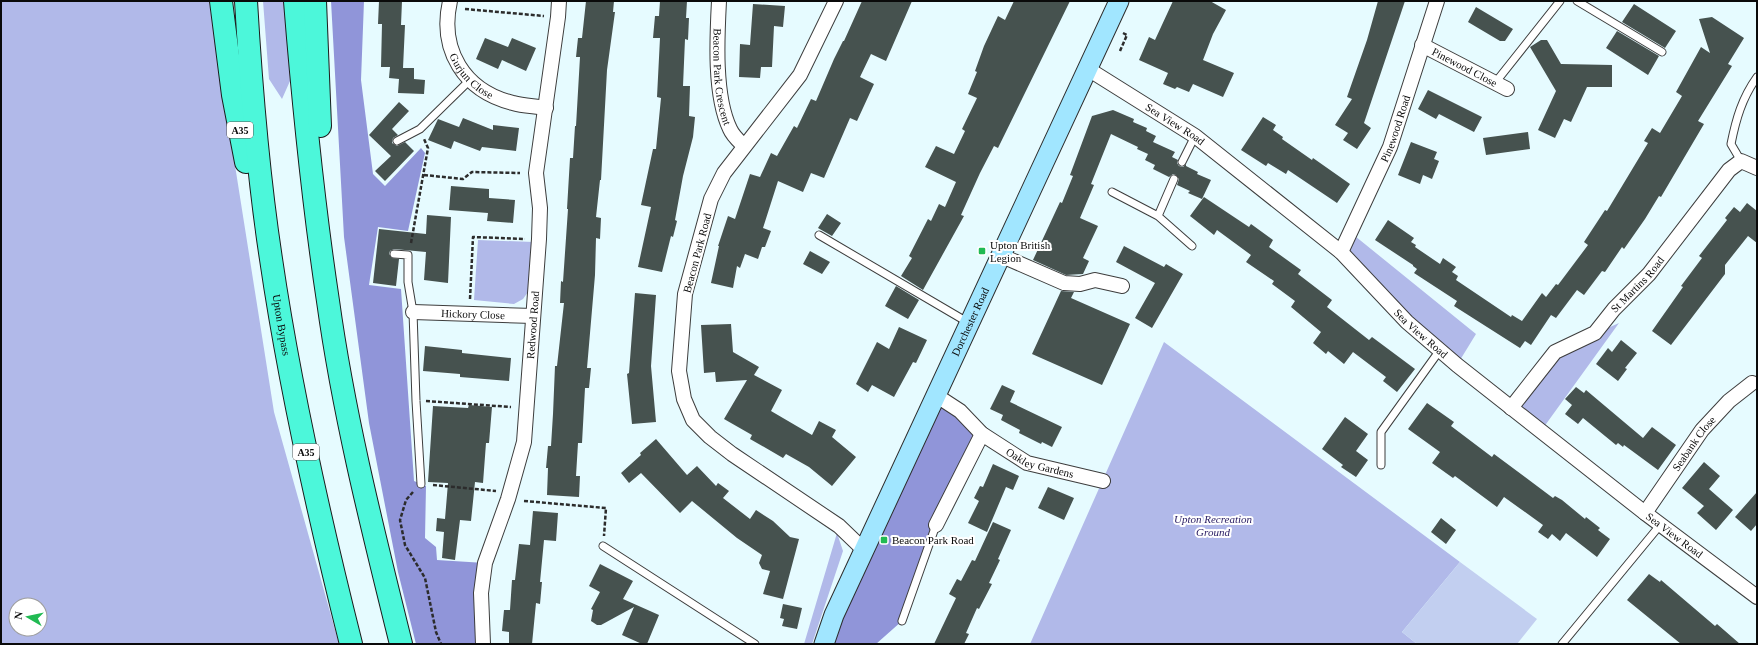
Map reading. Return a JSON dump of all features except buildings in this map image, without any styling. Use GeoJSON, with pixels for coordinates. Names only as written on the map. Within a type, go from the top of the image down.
{"type":"FeatureCollection","features":[{"type":"Feature","properties":{"kind":"highway","name":"A35"},"geometry":{"type":"LineString","coordinates":[[221,1],[233,95],[250,184],[270,258]]}},
{"type":"Feature","properties":{"kind":"highway","name":"Upton Bypass"},"geometry":{"type":"LineString","coordinates":[[246,1],[256,140],[270,258],[303,442],[351,644]]}},
{"type":"Feature","properties":{"kind":"highway"},"geometry":{"type":"LineString","coordinates":[[295,1],[302,84],[328,301],[342,383],[371,524],[401,644]]}},
{"type":"Feature","properties":{"kind":"highway"},"geometry":{"type":"LineString","coordinates":[[315,1],[328,301]]}},
{"type":"Feature","properties":{"kind":"main road","name":"Dorchester Road"},"geometry":{"type":"LineString","coordinates":[[824,644],[834,616],[971,324],[1119,1]]}},
{"type":"Feature","properties":{"kind":"street","name":"Redwood Road"},"geometry":{"type":"LineString","coordinates":[[483,644],[481,593],[485,563],[509,496],[524,442],[528,408],[539,239],[540,208],[536,173],[540,134],[546,108],[559,1]]}},
{"type":"Feature","properties":{"kind":"street","name":"Beacon Park Crescent"},"geometry":{"type":"LineString","coordinates":[[719,1],[718,47],[720,95],[724,115],[731,131],[744,146]]}},
{"type":"Feature","properties":{"kind":"street","name":"Beacon Park Road"},"geometry":{"type":"LineString","coordinates":[[836,1],[800,75],[724,173],[711,199],[685,294],[680,371],[684,399],[694,420],[710,437],[732,454],[839,526],[865,551]]}},
{"type":"Feature","properties":{"kind":"street","name":"Pinewood Road"},"geometry":{"type":"LineString","coordinates":[[1341,252],[1390,147],[1437,1]]}},
{"type":"Feature","properties":{"kind":"street","name":"Gurjun Close"},"geometry":{"type":"LineString","coordinates":[[449,4],[446,25],[451,50],[461,71],[487,92],[512,103],[546,108]]}},
{"type":"Feature","properties":{"kind":"street","name":"Pinewood Close"},"geometry":{"type":"LineString","coordinates":[[1422,44],[1501,86]]}},
{"type":"Feature","properties":{"kind":"street","name":"Sea View Road"},"geometry":{"type":"LineString","coordinates":[[1088,70],[1195,136],[1341,252],[1407,322],[1440,350],[1511,408],[1645,513],[1757,597]]}},
{"type":"Feature","properties":{"kind":"street"},"geometry":{"type":"LineString","coordinates":[[1741,161],[1757,168]]}},
{"type":"Feature","properties":{"kind":"street","name":"St Martins Road"},"geometry":{"type":"LineString","coordinates":[[1511,408],[1555,352],[1595,333],[1614,310],[1649,274],[1729,170],[1741,161]]}},
{"type":"Feature","properties":{"kind":"street"},"geometry":{"type":"LineString","coordinates":[[1002,256],[1064,283],[1080,284],[1095,280],[1122,286]]}},
{"type":"Feature","properties":{"kind":"street","name":"Hickory Close"},"geometry":{"type":"LineString","coordinates":[[413,312],[533,316]]}},
{"type":"Feature","properties":{"kind":"street","name":"Seabank Close"},"geometry":{"type":"LineString","coordinates":[[1645,513],[1702,430],[1729,401],[1755,384]]}},
{"type":"Feature","properties":{"kind":"street","name":"Oakley Gardens"},"geometry":{"type":"LineString","coordinates":[[937,396],[960,411],[982,434],[1027,463],[1102,481]]}},
{"type":"Feature","properties":{"kind":"street"},"geometry":{"type":"LineString","coordinates":[[936,525],[982,434]]}},
{"type":"Feature","properties":{"kind":"lane"},"geometry":{"type":"LineString","coordinates":[[1501,86],[1560,1]]}},
{"type":"Feature","properties":{"kind":"lane"},"geometry":{"type":"LineString","coordinates":[[1577,1],[1662,52]]}},
{"type":"Feature","properties":{"kind":"lane"},"geometry":{"type":"LineString","coordinates":[[1741,161],[1731,144],[1740,108],[1747,91],[1757,77]]}},
{"type":"Feature","properties":{"kind":"lane"},"geometry":{"type":"LineString","coordinates":[[397,141],[420,129],[471,79]]}},
{"type":"Feature","properties":{"kind":"lane"},"geometry":{"type":"LineString","coordinates":[[1182,162],[1195,136]]}},
{"type":"Feature","properties":{"kind":"lane"},"geometry":{"type":"LineString","coordinates":[[1158,216],[1174,179]]}},
{"type":"Feature","properties":{"kind":"lane"},"geometry":{"type":"LineString","coordinates":[[1112,192],[1158,216],[1192,246]]}},
{"type":"Feature","properties":{"kind":"lane"},"geometry":{"type":"LineString","coordinates":[[819,235],[971,324]]}},
{"type":"Feature","properties":{"kind":"lane"},"geometry":{"type":"LineString","coordinates":[[394,254],[408,256],[408,282],[413,312],[421,484]]}},
{"type":"Feature","properties":{"kind":"lane"},"geometry":{"type":"LineString","coordinates":[[1381,465],[1381,432],[1440,350]]}},
{"type":"Feature","properties":{"kind":"lane"},"geometry":{"type":"LineString","coordinates":[[1562,644],[1661,524]]}},
{"type":"Feature","properties":{"kind":"lane"},"geometry":{"type":"LineString","coordinates":[[902,622],[936,525]]}},
{"type":"Feature","properties":{"kind":"lane"},"geometry":{"type":"LineString","coordinates":[[604,546],[755,644]]}},
{"type":"Feature","properties":{"kind":"path"},"geometry":{"type":"LineString","coordinates":[[449,4],[558,17]]}},
{"type":"Feature","properties":{"kind":"path"},"geometry":{"type":"LineString","coordinates":[[408,256],[428,148],[420,129]]}},
{"type":"Feature","properties":{"kind":"path"},"geometry":{"type":"LineString","coordinates":[[424,175],[463,179],[472,172],[536,173]]}},
{"type":"Feature","properties":{"kind":"path"},"geometry":{"type":"LineString","coordinates":[[470,314],[473,238],[539,239]]}},
{"type":"Feature","properties":{"kind":"path"},"geometry":{"type":"LineString","coordinates":[[416,401],[528,408]]}},
{"type":"Feature","properties":{"kind":"path"},"geometry":{"type":"LineString","coordinates":[[441,644],[436,632],[425,578],[405,546],[400,520],[406,500],[421,484],[606,508],[604,546]]}},
{"type":"Feature","properties":{"kind":"green space"},"geometry":{"type":"Polygon","coordinates":[[[1,1],[209,1],[274,412],[339,644],[1,644],[1,1]]]}},
{"type":"Feature","properties":{"kind":"green space"},"geometry":{"type":"Polygon","coordinates":[[[263,1],[286,1],[290,81],[282,99],[269,79],[263,1]]]}},
{"type":"Feature","properties":{"kind":"green space"},"geometry":{"type":"Polygon","coordinates":[[[1350,232],[1476,334],[1457,365],[1341,252],[1350,232]]]}},
{"type":"Feature","properties":{"kind":"green space"},"geometry":{"type":"Polygon","coordinates":[[[478,240],[533,242],[528,292],[523,299],[514,304],[474,300],[478,240]]]}},
{"type":"Feature","properties":{"kind":"green space"},"geometry":{"type":"Polygon","coordinates":[[[1619,323],[1541,431],[1511,408],[1555,352],[1619,323]]]}},
{"type":"Feature","properties":{"kind":"green space","name":"Upton Recreation Ground"},"geometry":{"type":"Polygon","coordinates":[[[1164,342],[1460,562],[1402,632],[1417,644],[1030,644],[1164,342]]]}},
{"type":"Feature","properties":{"kind":"green space"},"geometry":{"type":"Polygon","coordinates":[[[837,533],[843,551],[812,644],[804,644],[837,533]]]}},
{"type":"Feature","properties":{"kind":"shaded area"},"geometry":{"type":"Polygon","coordinates":[[[331,1],[364,1],[361,80],[373,174],[385,186],[421,148],[425,153],[408,231],[378,227],[369,285],[401,289],[414,481],[426,486],[425,538],[436,547],[437,560],[485,563],[483,644],[416,644],[398,572],[369,423],[344,237],[331,1]]]}},
{"type":"Feature","properties":{"kind":"shaded area"},"geometry":{"type":"Polygon","coordinates":[[[937,396],[982,434],[936,525],[902,621],[876,644],[824,644],[937,396]]]}},
{"type":"Feature","properties":{"kind":"shaded area"},"geometry":{"type":"Polygon","coordinates":[[[1460,562],[1537,619],[1517,644],[1417,644],[1402,632],[1460,562]]]}},
{"type":"Feature","properties":{"kind":"place","name":"Upton British Legion"},"geometry":{"type":"Point","coordinates":[982,251]}},
{"type":"Feature","properties":{"kind":"place","name":"Beacon Park Road"},"geometry":{"type":"Point","coordinates":[884,540]}}]}
